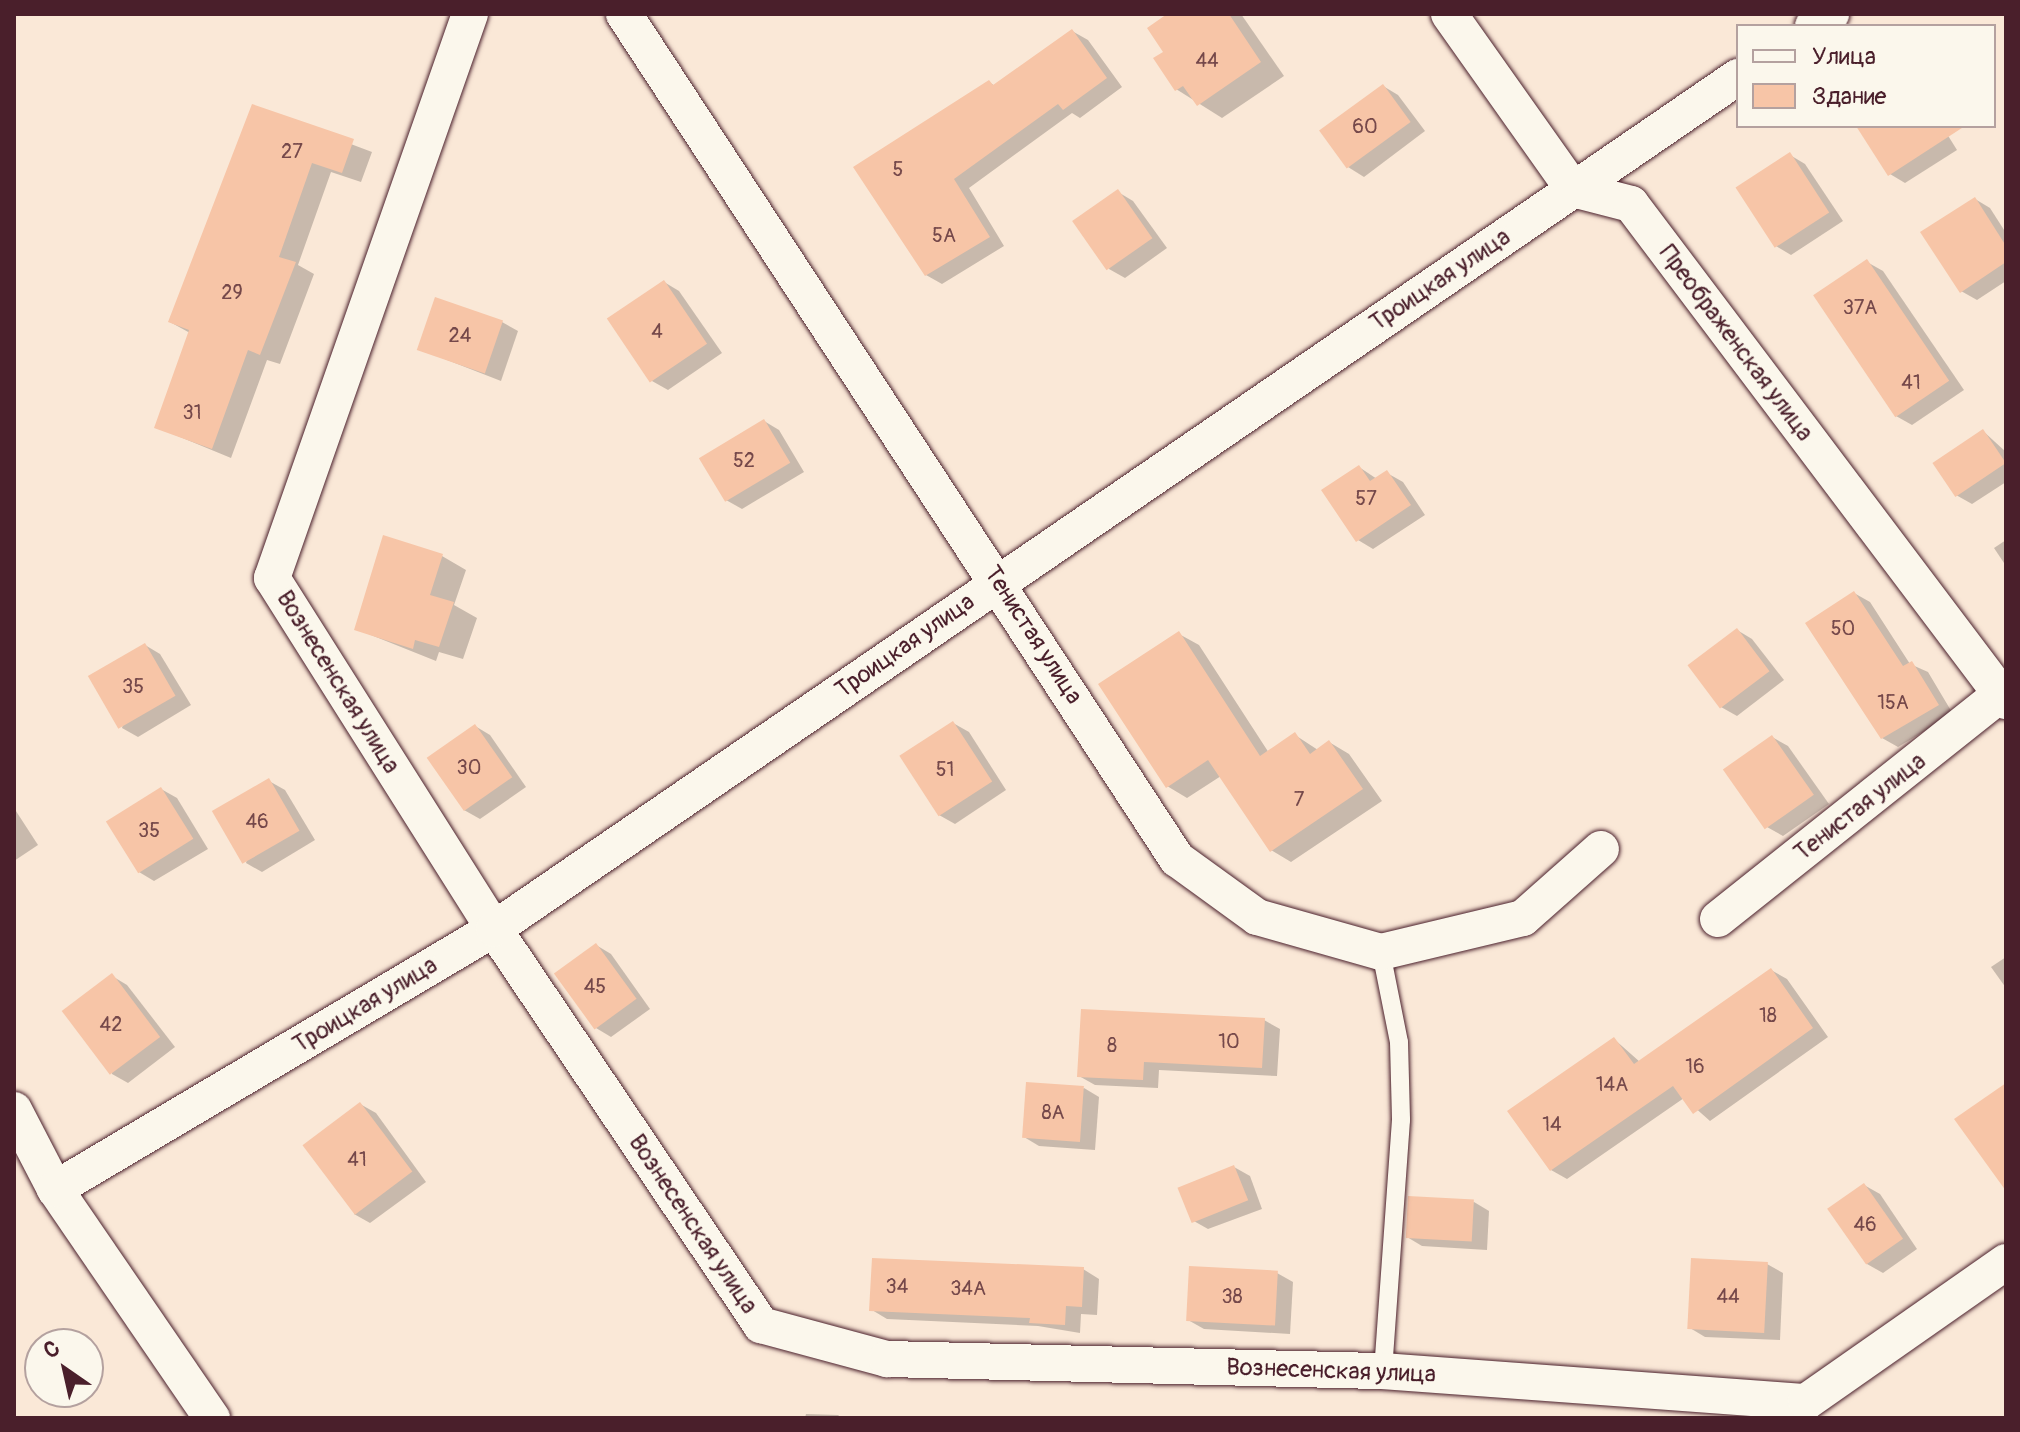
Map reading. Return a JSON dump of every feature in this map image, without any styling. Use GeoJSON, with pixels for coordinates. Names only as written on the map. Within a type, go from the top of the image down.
{"type":"FeatureCollection","features":[{"type":"Feature","properties":{"kind":"street","name":"Вознесенская улица"},"geometry":{"type":"LineString","coordinates":[[470,14],[272,578],[494,929],[761,1325],[887,1359],[1383,1371],[1806,1402],[2006,1262]]}},
{"type":"Feature","properties":{"kind":"street","name":"Тенистая улица"},"geometry":{"type":"LineString","coordinates":[[624,14],[999,582],[1177,859],[1257,917],[1381,952],[1523,918],[1601,849]]}},
{"type":"Feature","properties":{"kind":"street"},"geometry":{"type":"LineString","coordinates":[[1449,14],[1573,189]]}},
{"type":"Feature","properties":{"kind":"street","name":"Троицкая улица"},"geometry":{"type":"LineString","coordinates":[[55,1189],[494,929],[1736,78]]}},
{"type":"Feature","properties":{"kind":"street","name":"Преображенская улица"},"geometry":{"type":"LineString","coordinates":[[1573,189],[1631,204],[2004,698]]}},
{"type":"Feature","properties":{"kind":"street","name":"Тенистая улица"},"geometry":{"type":"LineString","coordinates":[[1718,919],[2004,698]]}},
{"type":"Feature","properties":{"kind":"street"},"geometry":{"type":"LineString","coordinates":[[14,1110],[55,1189],[212,1418]]}},
{"type":"Feature","properties":{"kind":"lane"},"geometry":{"type":"LineString","coordinates":[[1381,952],[1399,1042],[1401,1120],[1383,1371]]}},
{"type":"Feature","properties":{"kind":"building"},"geometry":{"type":"Polygon","coordinates":[[[1167,14],[1229,14],[1261,62],[1197,106],[1183,86],[1175,91],[1153,58],[1163,52],[1147,28],[1167,14]]]}},
{"type":"Feature","properties":{"kind":"building"},"geometry":{"type":"Polygon","coordinates":[[[1072,29],[1107,78],[1063,110],[1058,104],[954,179],[990,237],[925,276],[853,167],[989,80],[993,85],[1072,29]]]}},
{"type":"Feature","properties":{"kind":"building"},"geometry":{"type":"Polygon","coordinates":[[[1383,84],[1411,122],[1347,168],[1319,130],[1383,84]]]}},
{"type":"Feature","properties":{"kind":"building"},"geometry":{"type":"Polygon","coordinates":[[[252,104],[354,139],[342,173],[312,163],[279,257],[296,262],[260,355],[248,350],[212,449],[154,428],[189,330],[168,322],[252,104]]]}},
{"type":"Feature","properties":{"kind":"building"},"geometry":{"type":"Polygon","coordinates":[[[1857,128],[1962,128],[1888,176],[1857,128]]]}},
{"type":"Feature","properties":{"kind":"building"},"geometry":{"type":"Polygon","coordinates":[[[1790,152],[1829,212],[1775,248],[1735,187],[1790,152]]]}},
{"type":"Feature","properties":{"kind":"building"},"geometry":{"type":"Polygon","coordinates":[[[1118,189],[1152,238],[1107,270],[1072,221],[1118,189]]]}},
{"type":"Feature","properties":{"kind":"building"},"geometry":{"type":"Polygon","coordinates":[[[1975,197],[2006,246],[2006,262],[1960,293],[1920,232],[1975,197]]]}},
{"type":"Feature","properties":{"kind":"building"},"geometry":{"type":"Polygon","coordinates":[[[1867,259],[1949,381],[1895,417],[1813,295],[1867,259]]]}},
{"type":"Feature","properties":{"kind":"building"},"geometry":{"type":"Polygon","coordinates":[[[664,280],[707,344],[650,382],[607,319],[664,280]]]}},
{"type":"Feature","properties":{"kind":"building"},"geometry":{"type":"Polygon","coordinates":[[[435,297],[503,320],[485,373],[417,350],[435,297]]]}},
{"type":"Feature","properties":{"kind":"building"},"geometry":{"type":"Polygon","coordinates":[[[764,419],[790,463],[725,502],[699,458],[764,419]]]}},
{"type":"Feature","properties":{"kind":"building"},"geometry":{"type":"Polygon","coordinates":[[[1983,429],[2006,463],[1955,497],[1932,463],[1983,429]]]}},
{"type":"Feature","properties":{"kind":"building"},"geometry":{"type":"Polygon","coordinates":[[[1359,465],[1370,481],[1387,470],[1411,505],[1356,542],[1321,490],[1359,465]]]}},
{"type":"Feature","properties":{"kind":"building"},"geometry":{"type":"Polygon","coordinates":[[[383,535],[443,554],[430,595],[454,602],[439,647],[415,640],[413,649],[354,630],[383,535]]]}},
{"type":"Feature","properties":{"kind":"building"},"geometry":{"type":"Polygon","coordinates":[[[1854,591],[1903,666],[1912,661],[1939,705],[1881,739],[1805,623],[1854,591]]]}},
{"type":"Feature","properties":{"kind":"building"},"geometry":{"type":"Polygon","coordinates":[[[1737,628],[1769,671],[1720,708],[1687,665],[1737,628]]]}},
{"type":"Feature","properties":{"kind":"building"},"geometry":{"type":"Polygon","coordinates":[[[1179,631],[1260,756],[1295,732],[1310,754],[1329,740],[1363,789],[1270,852],[1208,760],[1166,788],[1098,684],[1179,631]]]}},
{"type":"Feature","properties":{"kind":"building"},"geometry":{"type":"Polygon","coordinates":[[[145,643],[176,696],[118,729],[88,676],[145,643]]]}},
{"type":"Feature","properties":{"kind":"building"},"geometry":{"type":"Polygon","coordinates":[[[953,721],[992,781],[939,816],[899,756],[953,721]]]}},
{"type":"Feature","properties":{"kind":"building"},"geometry":{"type":"Polygon","coordinates":[[[475,724],[512,777],[464,811],[427,758],[475,724]]]}},
{"type":"Feature","properties":{"kind":"building"},"geometry":{"type":"Polygon","coordinates":[[[1772,735],[1814,795],[1765,829],[1723,769],[1772,735]]]}},
{"type":"Feature","properties":{"kind":"building"},"geometry":{"type":"Polygon","coordinates":[[[269,778],[300,831],[242,864],[212,811],[269,778]]]}},
{"type":"Feature","properties":{"kind":"building"},"geometry":{"type":"Polygon","coordinates":[[[161,787],[193,839],[138,873],[106,821],[161,787]]]}},
{"type":"Feature","properties":{"kind":"building"},"geometry":{"type":"Polygon","coordinates":[[[596,943],[637,999],[594,1029],[554,974],[596,943]]]}},
{"type":"Feature","properties":{"kind":"building"},"geometry":{"type":"Polygon","coordinates":[[[1771,968],[1813,1028],[1693,1114],[1673,1086],[1550,1171],[1507,1111],[1614,1037],[1634,1064],[1771,968]]]}},
{"type":"Feature","properties":{"kind":"building"},"geometry":{"type":"Polygon","coordinates":[[[112,973],[160,1037],[110,1075],[62,1011],[112,973]]]}},
{"type":"Feature","properties":{"kind":"building"},"geometry":{"type":"Polygon","coordinates":[[[1081,1009],[1265,1018],[1262,1068],[1144,1062],[1143,1080],[1077,1077],[1081,1009]]]}},
{"type":"Feature","properties":{"kind":"building"},"geometry":{"type":"Polygon","coordinates":[[[1026,1082],[1084,1086],[1080,1142],[1022,1138],[1026,1082]]]}},
{"type":"Feature","properties":{"kind":"building"},"geometry":{"type":"Polygon","coordinates":[[[2006,1083],[2006,1191],[1954,1119],[2006,1083]]]}},
{"type":"Feature","properties":{"kind":"building"},"geometry":{"type":"Polygon","coordinates":[[[360,1102],[412,1171],[355,1215],[302,1145],[360,1102]]]}},
{"type":"Feature","properties":{"kind":"building"},"geometry":{"type":"Polygon","coordinates":[[[1234,1165],[1248,1200],[1192,1223],[1177,1188],[1234,1165]]]}},
{"type":"Feature","properties":{"kind":"building"},"geometry":{"type":"Polygon","coordinates":[[[1864,1183],[1903,1239],[1866,1265],[1827,1209],[1864,1183]]]}},
{"type":"Feature","properties":{"kind":"building"},"geometry":{"type":"Polygon","coordinates":[[[1408,1196],[1474,1199],[1472,1241],[1406,1238],[1408,1196]]]}},
{"type":"Feature","properties":{"kind":"building"},"geometry":{"type":"Polygon","coordinates":[[[872,1258],[1084,1267],[1082,1307],[1066,1306],[1065,1325],[1029,1323],[1030,1318],[869,1311],[872,1258]]]}},
{"type":"Feature","properties":{"kind":"building"},"geometry":{"type":"Polygon","coordinates":[[[1691,1258],[1768,1262],[1764,1333],[1687,1329],[1691,1258]]]}},
{"type":"Feature","properties":{"kind":"building"},"geometry":{"type":"Polygon","coordinates":[[[1189,1266],[1278,1271],[1275,1326],[1186,1321],[1189,1266]]]}}]}
